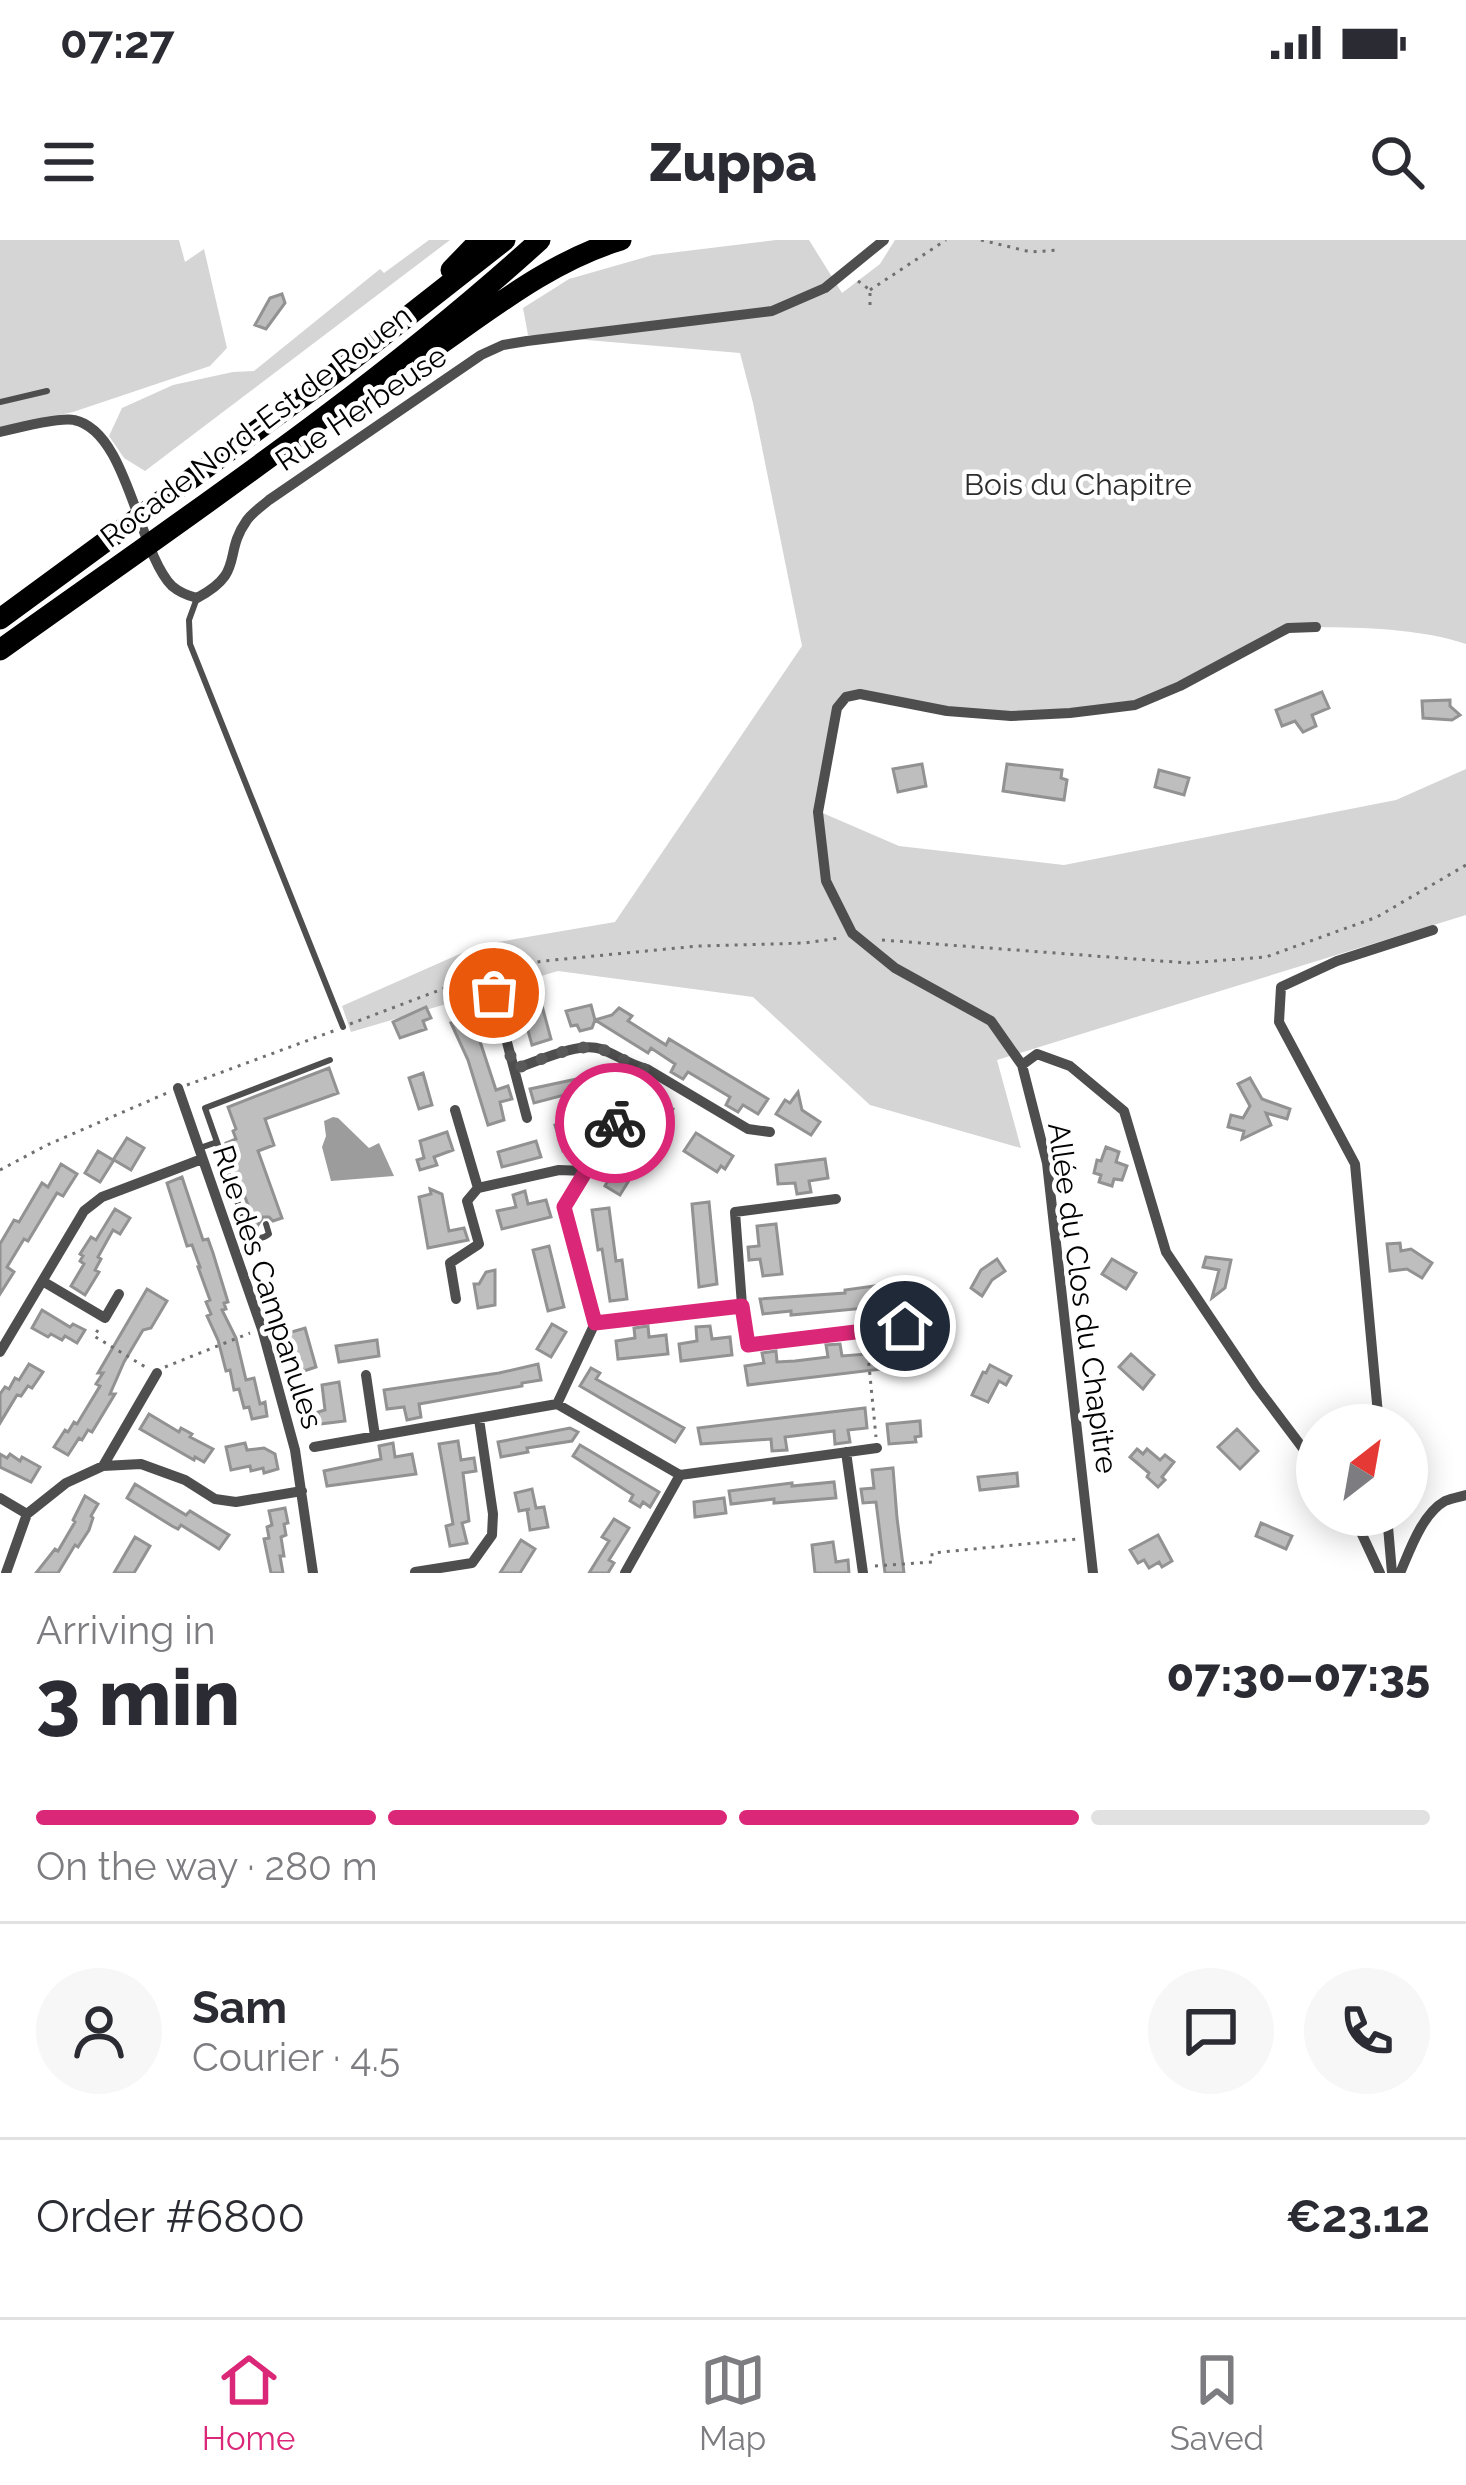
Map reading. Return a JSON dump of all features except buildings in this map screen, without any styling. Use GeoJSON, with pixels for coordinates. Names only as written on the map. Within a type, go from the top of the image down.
{"type":"FeatureCollection","features":[{"type":"Feature","properties":{"kind":"highway"},"geometry":{"type":"LineString","coordinates":[[393,330],[480,240]]}},
{"type":"Feature","properties":{"kind":"highway","name":"Rocade Nord-Est de Rouen"},"geometry":{"type":"LineString","coordinates":[[0,619],[393,330],[505,240]]}},
{"type":"Feature","properties":{"kind":"highway","name":"Rocade Nord-Est de Rouen"},"geometry":{"type":"LineString","coordinates":[[0,650],[324,417],[453,316],[540,240]]}},
{"type":"Feature","properties":{"kind":"highway"},"geometry":{"type":"LineString","coordinates":[[324,417],[537,279],[620,240]]}},
{"type":"Feature","properties":{"kind":"street","name":"Rue Herbeuse"},"geometry":{"type":"LineString","coordinates":[[197,598],[226,577],[248,518],[268,500],[481,355],[527,341],[772,311],[825,288],[884,240]]}},
{"type":"Feature","properties":{"kind":"street"},"geometry":{"type":"LineString","coordinates":[[0,432],[72,419],[98,431],[125,480],[160,566],[172,585],[197,598]]}},
{"type":"Feature","properties":{"kind":"street","name":"Allée du Clos du Chapitre"},"geometry":{"type":"LineString","coordinates":[[1094,1573],[1047,1162],[1022,1065],[991,1021],[895,968],[851,933],[826,881],[818,812],[836,708],[847,697],[860,694],[946,711],[1011,716],[1135,705],[1288,628],[1316,627]]}},
{"type":"Feature","properties":{"kind":"street"},"geometry":{"type":"LineString","coordinates":[[1377,1404],[1354,1164],[1279,1022],[1282,987],[1337,962],[1433,930]]}},
{"type":"Feature","properties":{"kind":"street"},"geometry":{"type":"LineString","coordinates":[[494,993],[527,1118]]}},
{"type":"Feature","properties":{"kind":"street"},"geometry":{"type":"LineString","coordinates":[[514,1069],[581,1047],[598,1048],[647,1070],[748,1129],[770,1132]]}},
{"type":"Feature","properties":{"kind":"street"},"geometry":{"type":"LineString","coordinates":[[1022,1065],[1037,1054],[1070,1066],[1124,1112],[1166,1252],[1296,1440]]}},
{"type":"Feature","properties":{"kind":"street"},"geometry":{"type":"LineString","coordinates":[[556,1404],[595,1323],[564,1207],[647,1070]]}},
{"type":"Feature","properties":{"kind":"street","name":"Rue des Campanules"},"geometry":{"type":"LineString","coordinates":[[178,1088],[262,1329],[295,1450],[313,1573]]}},
{"type":"Feature","properties":{"kind":"street"},"geometry":{"type":"LineString","coordinates":[[454,1110],[478,1188]]}},
{"type":"Feature","properties":{"kind":"street"},"geometry":{"type":"LineString","coordinates":[[0,1352],[83,1211],[102,1197],[201,1154]]}},
{"type":"Feature","properties":{"kind":"street"},"geometry":{"type":"LineString","coordinates":[[456,1299],[449,1263],[479,1244],[467,1201],[478,1188],[559,1171],[585,1171]]}},
{"type":"Feature","properties":{"kind":"street"},"geometry":{"type":"LineString","coordinates":[[836,1199],[735,1212],[748,1345],[905,1326]]}},
{"type":"Feature","properties":{"kind":"street"},"geometry":{"type":"LineString","coordinates":[[44,1282],[105,1318],[119,1294]]}},
{"type":"Feature","properties":{"kind":"street"},"geometry":{"type":"LineString","coordinates":[[595,1323],[742,1306]]}},
{"type":"Feature","properties":{"kind":"street"},"geometry":{"type":"LineString","coordinates":[[103,1466],[157,1373]]}},
{"type":"Feature","properties":{"kind":"street"},"geometry":{"type":"LineString","coordinates":[[366,1376],[375,1436]]}},
{"type":"Feature","properties":{"kind":"street"},"geometry":{"type":"LineString","coordinates":[[314,1447],[556,1404],[680,1475],[877,1448]]}},
{"type":"Feature","properties":{"kind":"street"},"geometry":{"type":"LineString","coordinates":[[415,1572],[472,1563],[492,1535],[479,1419]]}},
{"type":"Feature","properties":{"kind":"street"},"geometry":{"type":"LineString","coordinates":[[846,1453],[863,1570]]}},
{"type":"Feature","properties":{"kind":"street"},"geometry":{"type":"LineString","coordinates":[[6,1573],[27,1514],[66,1484],[103,1466],[141,1464],[185,1480],[215,1498],[236,1502],[302,1491]]}},
{"type":"Feature","properties":{"kind":"street"},"geometry":{"type":"LineString","coordinates":[[625,1573],[680,1475]]}},
{"type":"Feature","properties":{"kind":"street"},"geometry":{"type":"LineString","coordinates":[[1396,1573],[1432,1514],[1444,1502],[1466,1495]]}},
{"type":"Feature","properties":{"kind":"street"},"geometry":{"type":"LineString","coordinates":[[0,1498],[27,1514]]}},
{"type":"Feature","properties":{"kind":"street"},"geometry":{"type":"LineString","coordinates":[[1363,1536],[1380,1573]]}},
{"type":"Feature","properties":{"kind":"street"},"geometry":{"type":"LineString","coordinates":[[1390,1536],[1396,1573]]}},
{"type":"Feature","properties":{"kind":"lane"},"geometry":{"type":"LineString","coordinates":[[0,402],[47,391]]}},
{"type":"Feature","properties":{"kind":"lane"},"geometry":{"type":"LineString","coordinates":[[197,598],[189,620],[190,644],[344,1027]]}},
{"type":"Feature","properties":{"kind":"lane"},"geometry":{"type":"LineString","coordinates":[[266,1224],[265,1238],[248,1233],[205,1108],[330,1060]]}},
{"type":"Feature","properties":{"kind":"lane"},"geometry":{"type":"LineString","coordinates":[[201,1154],[217,1142]]}},
{"type":"Feature","properties":{"kind":"path"},"geometry":{"type":"LineString","coordinates":[[870,290],[946,240]]}},
{"type":"Feature","properties":{"kind":"path"},"geometry":{"type":"LineString","coordinates":[[981,240],[1031,252],[1058,250]]}},
{"type":"Feature","properties":{"kind":"path"},"geometry":{"type":"LineString","coordinates":[[858,281],[870,290]]}},
{"type":"Feature","properties":{"kind":"path"},"geometry":{"type":"LineString","coordinates":[[870,290],[870,307]]}},
{"type":"Feature","properties":{"kind":"path"},"geometry":{"type":"LineString","coordinates":[[344,1027],[490,971],[543,961],[698,946],[805,943],[845,938],[851,933],[888,942],[1187,963],[1266,957],[1377,916],[1466,866]]}},
{"type":"Feature","properties":{"kind":"path"},"geometry":{"type":"LineString","coordinates":[[105,1318],[94,1336],[157,1373],[169,1363],[262,1329]]}},
{"type":"Feature","properties":{"kind":"path"},"geometry":{"type":"LineString","coordinates":[[866,1331],[877,1448]]}},
{"type":"Feature","properties":{"kind":"path"},"geometry":{"type":"LineString","coordinates":[[863,1570],[932,1562],[932,1553],[1090,1538]]}},
{"type":"Feature","properties":{"kind":"green space"},"geometry":{"type":"Polygon","coordinates":[[[0,240],[179,240],[185,262],[204,249],[227,348],[210,366],[73,412],[0,428],[0,240]]]}},
{"type":"Feature","properties":{"kind":"green space"},"geometry":{"type":"Polygon","coordinates":[[[429,240],[450,240],[145,471],[124,458],[109,436],[122,408],[173,385],[254,371],[380,269],[384,273],[429,240]]]}},
{"type":"Feature","properties":{"kind":"green space","name":"Bois du Chapitre"},"geometry":{"type":"Polygon","coordinates":[[[809,240],[842,293],[880,264],[895,240],[1466,240],[1466,644],[1402,631],[1288,628],[1135,705],[1011,716],[860,694],[836,708],[818,811],[899,846],[1064,865],[1396,800],[1466,769],[1466,915],[997,1060],[1021,1148],[870,1105],[753,997],[558,971],[351,1032],[342,1006],[480,945],[615,922],[802,646],[740,353],[528,335],[523,308],[569,279],[653,255],[809,240]]]}},
{"type":"Feature","properties":{"kind":"shaded area"},"geometry":{"type":"Polygon","coordinates":[[[333,1117],[369,1148],[379,1143],[394,1176],[331,1181],[322,1147],[324,1121],[333,1117]]]}},
{"type":"Feature","properties":{"kind":"way so far"},"geometry":{"type":"LineString","coordinates":[[494,993],[514,1069],[581,1047],[598,1048],[647,1070],[615,1123]]}},
{"type":"Feature","properties":{"kind":"route"},"geometry":{"type":"LineString","coordinates":[[615,1123],[564,1207],[595,1323],[742,1306],[748,1345],[905,1326]]}}]}
